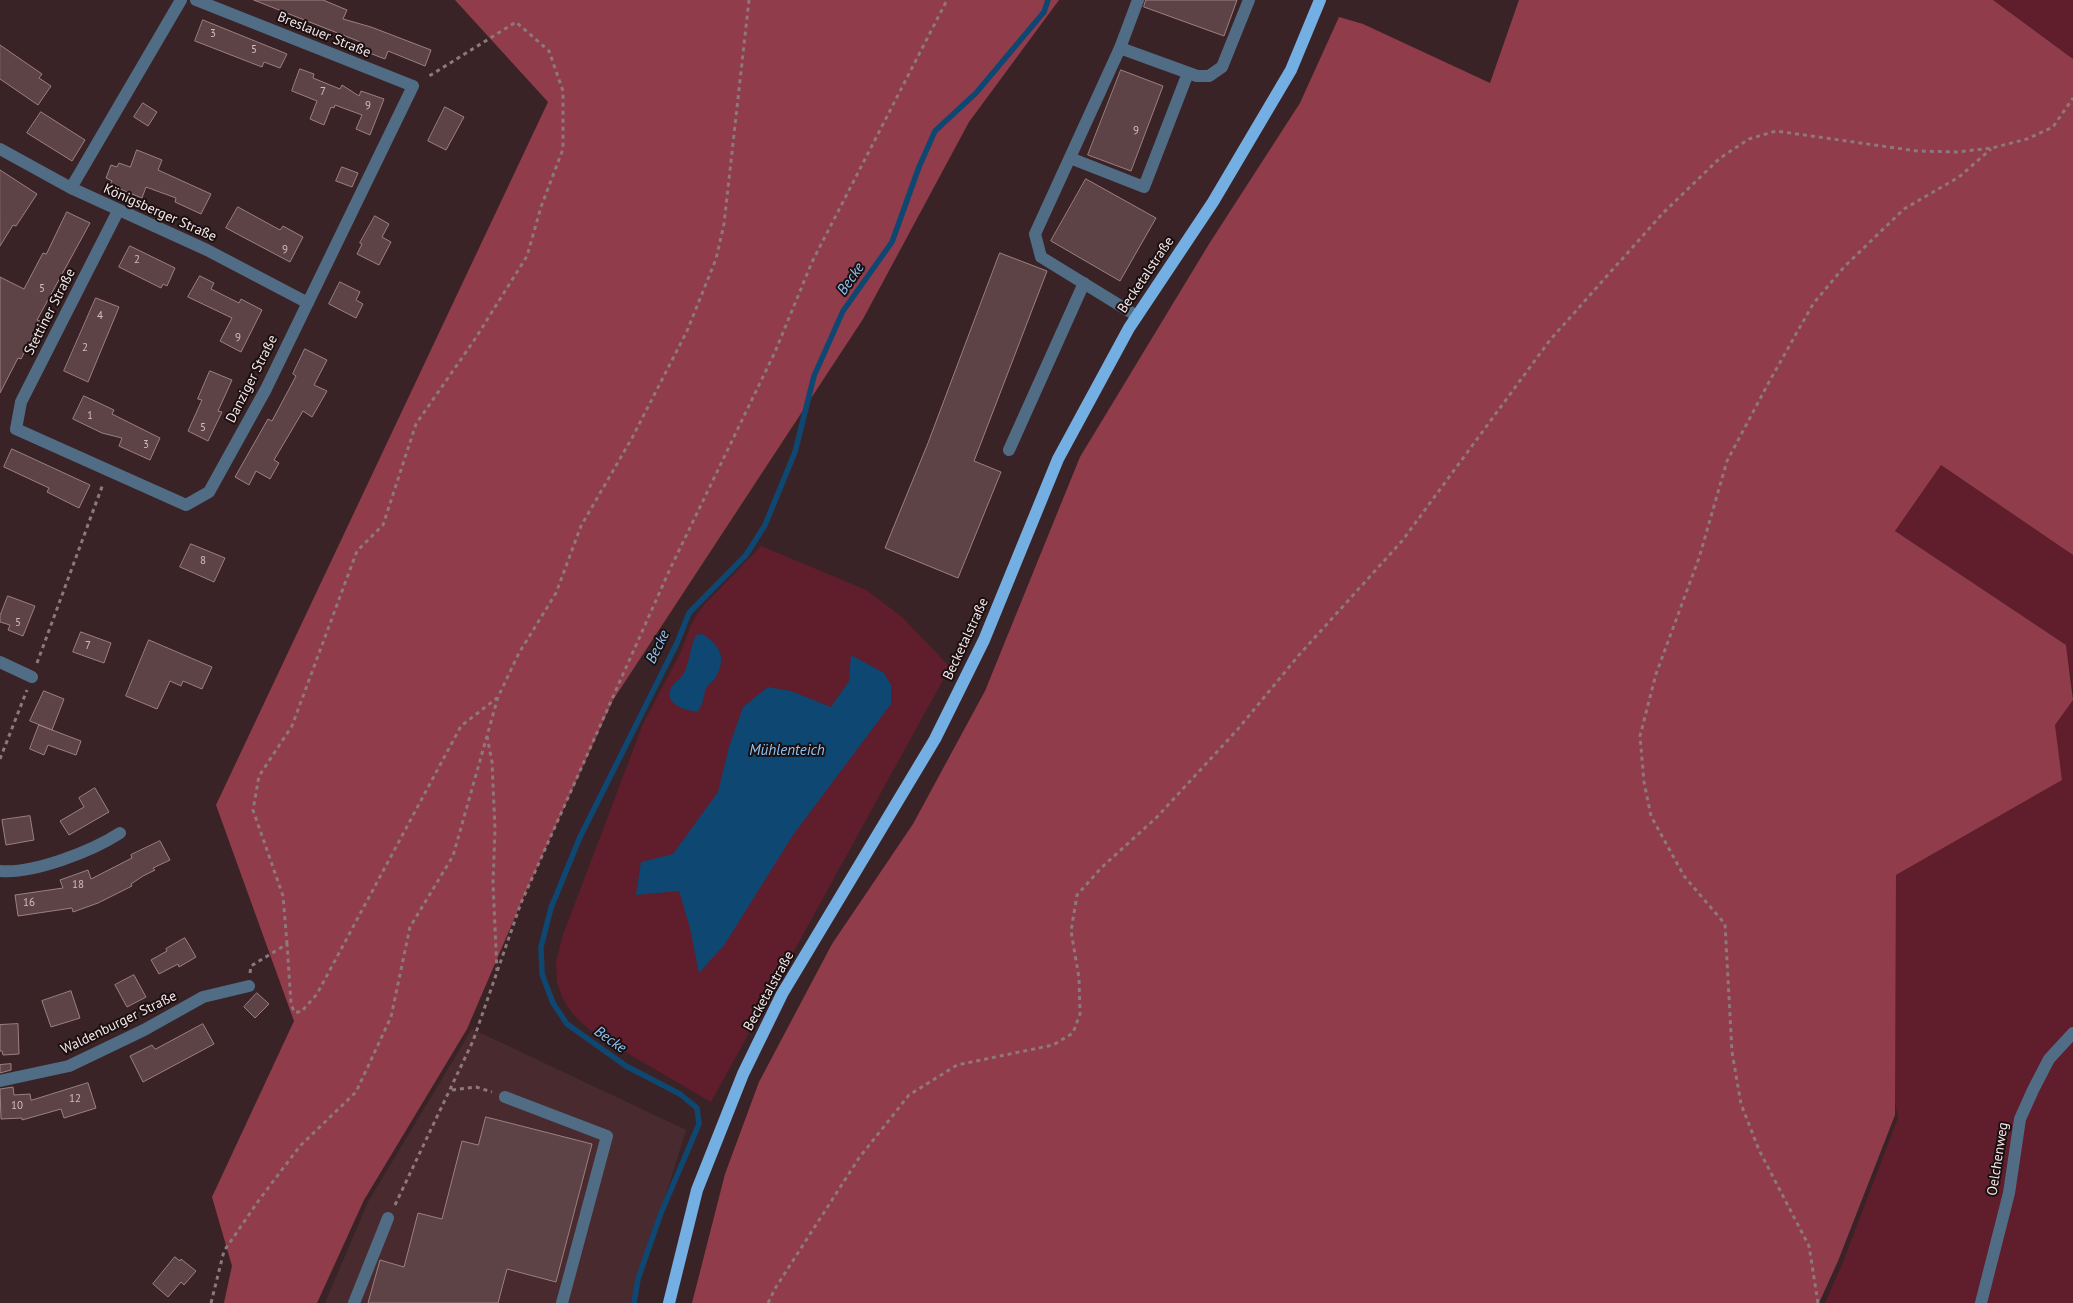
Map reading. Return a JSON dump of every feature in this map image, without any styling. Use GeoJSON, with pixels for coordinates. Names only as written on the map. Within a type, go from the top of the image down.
{"type":"FeatureCollection","features":[{"type":"Feature","properties":{"kind":"main road","name":"Becketalstraße"},"geometry":{"type":"LineString","coordinates":[[669,1303],[698,1190],[743,1074],[782,994],[935,738],[984,640],[1058,459],[1137,316],[1213,202],[1291,70],[1320,0]]}},
{"type":"Feature","properties":{"kind":"street"},"geometry":{"type":"LineString","coordinates":[[71,188],[181,0]]}},
{"type":"Feature","properties":{"kind":"street","name":"Breslauer Straße"},"geometry":{"type":"LineString","coordinates":[[196,0],[413,86]]}},
{"type":"Feature","properties":{"kind":"street"},"geometry":{"type":"LineString","coordinates":[[1137,316],[1042,257],[1035,234],[1120,48],[1138,0]]}},
{"type":"Feature","properties":{"kind":"street"},"geometry":{"type":"LineString","coordinates":[[1120,48],[1197,76],[1209,76],[1222,67],[1249,0]]}},
{"type":"Feature","properties":{"kind":"street"},"geometry":{"type":"LineString","coordinates":[[1070,158],[1144,187],[1188,73]]}},
{"type":"Feature","properties":{"kind":"street","name":"Danziger Straße"},"geometry":{"type":"LineString","coordinates":[[16,429],[108,472],[186,505],[209,492],[266,389],[413,86]]}},
{"type":"Feature","properties":{"kind":"street","name":"Königsberger Straße"},"geometry":{"type":"LineString","coordinates":[[0,149],[71,188],[207,250],[308,303]]}},
{"type":"Feature","properties":{"kind":"street","name":"Stettiner Straße"},"geometry":{"type":"LineString","coordinates":[[16,429],[21,402],[118,211]]}},
{"type":"Feature","properties":{"kind":"street"},"geometry":{"type":"LineString","coordinates":[[1009,450],[1084,284]]}},
{"type":"Feature","properties":{"kind":"street"},"geometry":{"type":"LineString","coordinates":[[0,662],[32,677]]}},
{"type":"Feature","properties":{"kind":"street"},"geometry":{"type":"LineString","coordinates":[[0,871],[10,872],[59,861],[101,846],[120,833]]}},
{"type":"Feature","properties":{"kind":"street","name":"Waldenburger Straße"},"geometry":{"type":"LineString","coordinates":[[0,1081],[69,1066],[144,1030],[203,997],[249,986]]}},
{"type":"Feature","properties":{"kind":"street","name":"Oelchenweg"},"geometry":{"type":"LineString","coordinates":[[1981,1303],[2009,1193],[2020,1119],[2050,1059],[2073,1033]]}},
{"type":"Feature","properties":{"kind":"street"},"geometry":{"type":"LineString","coordinates":[[505,1097],[607,1136],[562,1303]]}},
{"type":"Feature","properties":{"kind":"street"},"geometry":{"type":"LineString","coordinates":[[354,1303],[388,1218]]}},
{"type":"Feature","properties":{"kind":"path"},"geometry":{"type":"LineString","coordinates":[[211,1303],[224,1252],[259,1200],[300,1146],[356,1092],[391,1017],[410,927],[453,856],[498,697],[519,653],[556,593],[581,526],[632,438],[687,331],[716,259],[724,224],[749,0]]}},
{"type":"Feature","properties":{"kind":"path"},"geometry":{"type":"LineString","coordinates":[[388,1218],[473,1041],[521,903],[670,569],[775,352],[812,262],[947,0]]}},
{"type":"Feature","properties":{"kind":"path"},"geometry":{"type":"LineString","coordinates":[[413,86],[516,22],[549,51],[563,91],[564,149],[541,207],[528,256],[416,424],[383,524],[357,551],[292,726],[259,776],[253,810],[282,896],[291,1003],[294,1012],[301,1012],[317,994],[461,726],[498,697]]}},
{"type":"Feature","properties":{"kind":"path"},"geometry":{"type":"LineString","coordinates":[[768,1303],[776,1286],[859,1158],[909,1095],[957,1065],[1053,1045],[1073,1033],[1080,1014],[1079,978],[1071,931],[1078,895],[1101,868],[1157,817],[1238,730],[1299,655],[1402,541],[1550,340],[1663,213],[1720,158],[1749,139],[1776,131],[1917,151],[1957,152],[1992,148],[2027,139],[2053,127],[2073,98]]}},
{"type":"Feature","properties":{"kind":"path"},"geometry":{"type":"LineString","coordinates":[[1818,1303],[1809,1246],[1759,1150],[1741,1104],[1732,1052],[1725,924],[1684,876],[1651,816],[1640,736],[1656,674],[1699,558],[1727,461],[1813,304],[1844,267],[1904,209],[1959,176],[1992,148]]}},
{"type":"Feature","properties":{"kind":"path"},"geometry":{"type":"LineString","coordinates":[[0,759],[108,472]]}},
{"type":"Feature","properties":{"kind":"path"},"geometry":{"type":"LineString","coordinates":[[487,735],[492,762],[495,829],[493,883],[497,974]]}},
{"type":"Feature","properties":{"kind":"path"},"geometry":{"type":"LineString","coordinates":[[249,986],[251,966],[287,944]]}},
{"type":"Feature","properties":{"kind":"path"},"geometry":{"type":"LineString","coordinates":[[451,1090],[477,1087],[505,1097]]}},
{"type":"Feature","properties":{"kind":"shaded area"},"geometry":{"type":"Polygon","coordinates":[[[455,0],[1059,0],[969,122],[863,319],[613,700],[521,903],[467,1029],[364,1200],[317,1303],[224,1303],[232,1266],[212,1197],[294,1021],[216,805],[548,102],[455,0]]]}},
{"type":"Feature","properties":{"kind":"shaded area"},"geometry":{"type":"Polygon","coordinates":[[[1519,0],[1993,0],[2073,59],[2073,555],[1941,465],[1895,531],[2066,645],[2073,700],[2055,725],[2062,780],[1896,875],[1895,1115],[1838,1261],[1819,1303],[692,1303],[725,1174],[759,1082],[832,944],[913,824],[985,691],[1080,457],[1209,244],[1300,103],[1339,17],[1363,24],[1490,83],[1519,0]]]}},
{"type":"Feature","properties":{"kind":"shaded area"},"geometry":{"type":"Polygon","coordinates":[[[1993,0],[2073,0],[2073,59],[1993,0]]]}},
{"type":"Feature","properties":{"kind":"shaded area"},"geometry":{"type":"Polygon","coordinates":[[[1941,465],[2073,555],[2073,689],[2066,645],[1895,531],[1941,465]]]}},
{"type":"Feature","properties":{"kind":"shaded area"},"geometry":{"type":"Polygon","coordinates":[[[761,546],[866,590],[901,616],[950,667],[711,1102],[593,1033],[572,1013],[563,999],[557,982],[556,962],[563,935],[643,724],[681,652],[691,625],[702,607],[761,546]]]}},
{"type":"Feature","properties":{"kind":"shaded area"},"geometry":{"type":"Polygon","coordinates":[[[2073,700],[2073,1030],[2031,1088],[2008,1192],[1979,1303],[1825,1303],[1843,1262],[1898,1118],[1895,1102],[1896,875],[2062,780],[2055,725],[2073,700]]]}},
{"type":"Feature","properties":{"kind":"shaded area"},"geometry":{"type":"Polygon","coordinates":[[[472,1029],[686,1130],[632,1303],[325,1303],[368,1202],[472,1029]]]}},
{"type":"Feature","properties":{"kind":"shaded area"},"geometry":{"type":"Polygon","coordinates":[[[2073,1038],[2073,1303],[1985,1303],[2023,1120],[2055,1058],[2073,1038]]]}},
{"type":"Feature","properties":{"kind":"water"},"geometry":{"type":"Polygon","coordinates":[[[703,634],[714,643],[720,652],[721,663],[716,677],[706,688],[700,708],[698,711],[693,711],[677,706],[673,703],[669,694],[672,686],[684,673],[696,635],[703,634]]]}},
{"type":"Feature","properties":{"kind":"water","name":"Mühlenteich"},"geometry":{"type":"Polygon","coordinates":[[[851,655],[884,673],[891,685],[891,704],[793,835],[725,944],[699,973],[690,928],[679,891],[636,895],[641,862],[673,854],[718,792],[729,747],[743,707],[768,687],[791,691],[831,707],[849,681],[851,655]]]}},
{"type":"Feature","properties":{"kind":"building"},"geometry":{"type":"Polygon","coordinates":[[[254,0],[323,0],[347,10],[343,19],[371,27],[431,50],[425,66],[388,51],[385,59],[359,49],[362,43],[254,0]]]}},
{"type":"Feature","properties":{"kind":"building"},"geometry":{"type":"Polygon","coordinates":[[[1146,0],[1237,0],[1224,36],[1144,7],[1146,0]]]}},
{"type":"Feature","properties":{"kind":"building"},"geometry":{"type":"Polygon","coordinates":[[[203,20],[287,54],[280,68],[264,62],[262,67],[195,41],[203,20]]]}},
{"type":"Feature","properties":{"kind":"building"},"geometry":{"type":"Polygon","coordinates":[[[0,45],[42,74],[39,78],[51,86],[38,105],[0,79],[0,45]]]}},
{"type":"Feature","properties":{"kind":"building"},"geometry":{"type":"Polygon","coordinates":[[[300,69],[314,74],[313,78],[340,89],[342,85],[359,96],[361,91],[384,99],[370,135],[356,129],[362,115],[335,105],[334,108],[331,107],[324,125],[310,119],[317,101],[292,91],[300,69]]]}},
{"type":"Feature","properties":{"kind":"building"},"geometry":{"type":"Polygon","coordinates":[[[1121,70],[1163,86],[1131,171],[1088,155],[1121,70]]]}},
{"type":"Feature","properties":{"kind":"building"},"geometry":{"type":"Polygon","coordinates":[[[143,103],[157,112],[148,126],[134,117],[143,103]]]}},
{"type":"Feature","properties":{"kind":"building"},"geometry":{"type":"Polygon","coordinates":[[[445,107],[464,117],[446,150],[428,141],[445,107]]]}},
{"type":"Feature","properties":{"kind":"building"},"geometry":{"type":"Polygon","coordinates":[[[41,112],[85,140],[72,161],[27,133],[41,112]]]}},
{"type":"Feature","properties":{"kind":"building"},"geometry":{"type":"Polygon","coordinates":[[[137,150],[162,160],[158,170],[211,194],[201,214],[175,202],[176,198],[146,187],[142,198],[110,185],[112,181],[106,178],[111,165],[117,167],[119,163],[130,167],[137,150]]]}},
{"type":"Feature","properties":{"kind":"building"},"geometry":{"type":"Polygon","coordinates":[[[342,167],[358,173],[352,187],[336,181],[342,167]]]}},
{"type":"Feature","properties":{"kind":"building"},"geometry":{"type":"Polygon","coordinates":[[[0,170],[37,194],[16,226],[13,225],[0,246],[0,170]]]}},
{"type":"Feature","properties":{"kind":"building"},"geometry":{"type":"Polygon","coordinates":[[[1086,179],[1156,218],[1120,281],[1051,241],[1086,179]]]}},
{"type":"Feature","properties":{"kind":"building"},"geometry":{"type":"Polygon","coordinates":[[[238,207],[280,230],[283,226],[303,237],[290,262],[226,228],[238,207]]]}},
{"type":"Feature","properties":{"kind":"building"},"geometry":{"type":"Polygon","coordinates":[[[67,212],[90,223],[37,320],[40,321],[21,359],[18,358],[0,393],[0,277],[24,289],[43,253],[46,254],[67,212]]]}},
{"type":"Feature","properties":{"kind":"building"},"geometry":{"type":"Polygon","coordinates":[[[375,216],[389,224],[382,237],[391,242],[379,265],[357,254],[362,244],[360,243],[375,216]]]}},
{"type":"Feature","properties":{"kind":"building"},"geometry":{"type":"Polygon","coordinates":[[[130,246],[175,268],[167,286],[163,284],[161,288],[119,267],[130,246]]]}},
{"type":"Feature","properties":{"kind":"building"},"geometry":{"type":"Polygon","coordinates":[[[1000,253],[1047,271],[974,461],[1001,472],[958,578],[885,548],[928,443],[1000,253]]]}},
{"type":"Feature","properties":{"kind":"building"},"geometry":{"type":"Polygon","coordinates":[[[200,276],[214,283],[211,289],[239,303],[241,299],[262,310],[241,352],[220,341],[232,318],[188,297],[200,276]]]}},
{"type":"Feature","properties":{"kind":"building"},"geometry":{"type":"Polygon","coordinates":[[[340,282],[360,292],[356,300],[363,304],[356,318],[329,304],[340,282]]]}},
{"type":"Feature","properties":{"kind":"building"},"geometry":{"type":"Polygon","coordinates":[[[96,298],[119,307],[88,382],[64,371],[96,298]]]}},
{"type":"Feature","properties":{"kind":"building"},"geometry":{"type":"Polygon","coordinates":[[[305,349],[327,360],[314,385],[327,391],[312,417],[303,411],[274,460],[279,463],[270,479],[256,471],[249,485],[235,477],[268,419],[272,421],[296,376],[293,374],[305,349]]]}},
{"type":"Feature","properties":{"kind":"building"},"geometry":{"type":"Polygon","coordinates":[[[210,371],[232,380],[218,411],[222,412],[208,441],[188,431],[202,400],[198,399],[210,371]]]}},
{"type":"Feature","properties":{"kind":"building"},"geometry":{"type":"Polygon","coordinates":[[[84,396],[114,410],[112,414],[160,438],[150,460],[119,446],[122,438],[102,433],[73,419],[84,396]]]}},
{"type":"Feature","properties":{"kind":"building"},"geometry":{"type":"Polygon","coordinates":[[[12,449],[90,485],[79,508],[47,492],[49,488],[4,467],[12,449]]]}},
{"type":"Feature","properties":{"kind":"building"},"geometry":{"type":"Polygon","coordinates":[[[191,544],[225,558],[214,582],[180,567],[191,544]]]}},
{"type":"Feature","properties":{"kind":"building"},"geometry":{"type":"Polygon","coordinates":[[[8,596],[35,606],[23,636],[8,630],[10,625],[0,622],[0,616],[8,596]]]}},
{"type":"Feature","properties":{"kind":"building"},"geometry":{"type":"Polygon","coordinates":[[[81,632],[111,643],[104,663],[73,652],[81,632]]]}},
{"type":"Feature","properties":{"kind":"building"},"geometry":{"type":"Polygon","coordinates":[[[149,640],[212,667],[202,689],[183,681],[181,686],[170,681],[157,709],[126,696],[149,640]]]}},
{"type":"Feature","properties":{"kind":"building"},"geometry":{"type":"Polygon","coordinates":[[[44,691],[64,699],[52,730],[30,721],[44,691]]]}},
{"type":"Feature","properties":{"kind":"building"},"geometry":{"type":"Polygon","coordinates":[[[39,725],[81,741],[76,755],[48,745],[44,755],[30,749],[39,725]]]}},
{"type":"Feature","properties":{"kind":"building"},"geometry":{"type":"Polygon","coordinates":[[[95,788],[109,812],[69,835],[60,821],[84,807],[79,798],[95,788]]]}},
{"type":"Feature","properties":{"kind":"building"},"geometry":{"type":"Polygon","coordinates":[[[30,816],[34,840],[6,845],[2,820],[30,816]]]}},
{"type":"Feature","properties":{"kind":"building"},"geometry":{"type":"Polygon","coordinates":[[[160,841],[170,860],[153,868],[155,870],[131,884],[132,886],[98,903],[73,912],[72,908],[18,916],[15,895],[63,888],[60,880],[88,870],[91,879],[132,858],[131,855],[160,841]]]}},
{"type":"Feature","properties":{"kind":"building"},"geometry":{"type":"Polygon","coordinates":[[[185,938],[196,957],[179,967],[178,964],[159,974],[151,960],[185,938]]]}},
{"type":"Feature","properties":{"kind":"building"},"geometry":{"type":"Polygon","coordinates":[[[134,975],[146,997],[127,1007],[115,985],[134,975]]]}},
{"type":"Feature","properties":{"kind":"building"},"geometry":{"type":"Polygon","coordinates":[[[71,991],[80,1018],[51,1027],[42,1001],[71,991]]]}},
{"type":"Feature","properties":{"kind":"building"},"geometry":{"type":"Polygon","coordinates":[[[257,993],[269,1004],[255,1018],[244,1007],[257,993]]]}},
{"type":"Feature","properties":{"kind":"building"},"geometry":{"type":"Polygon","coordinates":[[[18,1024],[19,1054],[3,1055],[2,1051],[0,1051],[0,1025],[18,1024]]]}},
{"type":"Feature","properties":{"kind":"building"},"geometry":{"type":"Polygon","coordinates":[[[203,1024],[214,1044],[143,1082],[130,1056],[152,1045],[155,1049],[203,1024]]]}},
{"type":"Feature","properties":{"kind":"building"},"geometry":{"type":"Polygon","coordinates":[[[11,1064],[11,1070],[0,1073],[0,1065],[11,1064]]]}},
{"type":"Feature","properties":{"kind":"building"},"geometry":{"type":"Polygon","coordinates":[[[88,1083],[96,1108],[64,1118],[61,1109],[22,1120],[22,1118],[1,1119],[0,1089],[13,1087],[14,1095],[30,1094],[31,1100],[88,1083]]]}},
{"type":"Feature","properties":{"kind":"building"},"geometry":{"type":"Polygon","coordinates":[[[486,1117],[592,1144],[556,1282],[507,1269],[498,1303],[368,1303],[380,1260],[404,1267],[418,1213],[442,1219],[462,1141],[478,1145],[486,1117]]]}},
{"type":"Feature","properties":{"kind":"building"},"geometry":{"type":"Polygon","coordinates":[[[175,1257],[180,1261],[181,1259],[196,1271],[184,1285],[181,1282],[168,1297],[153,1284],[175,1257]]]}},
{"type":"Feature","properties":{"kind":"waterway","name":"Becke"},"geometry":{"type":"LineString","coordinates":[[634,1303],[638,1279],[661,1213],[699,1124],[697,1108],[680,1094],[626,1066],[567,1024],[553,1003],[542,974],[541,947],[551,908],[580,837],[677,643],[689,613],[746,555],[765,525],[795,452],[814,376],[843,311],[892,242],[919,167],[935,131],[976,93],[1044,12],[1048,0]]}}]}
